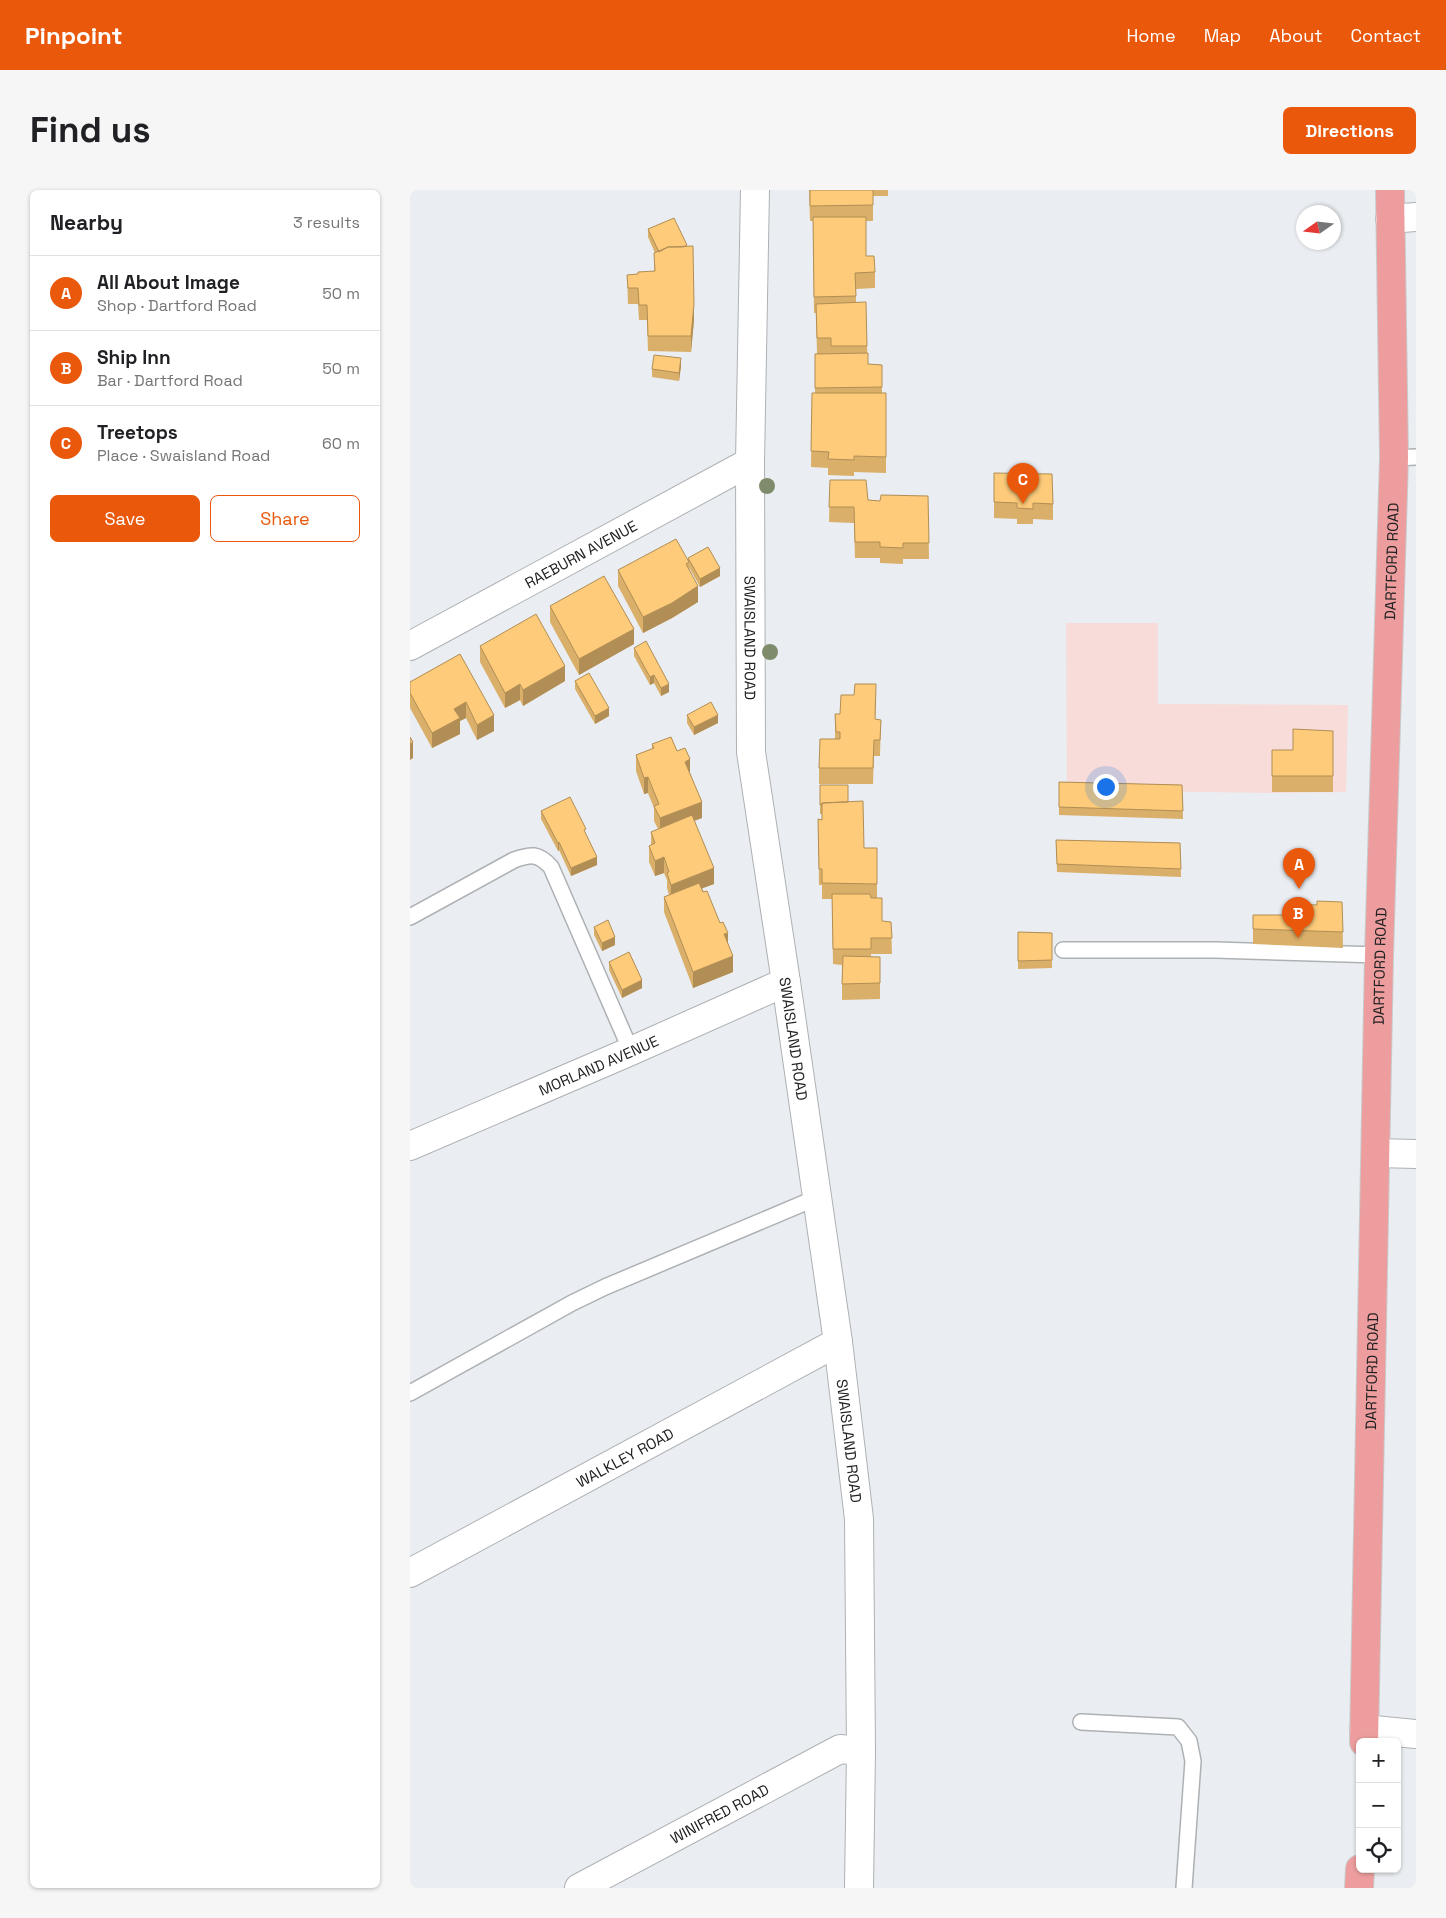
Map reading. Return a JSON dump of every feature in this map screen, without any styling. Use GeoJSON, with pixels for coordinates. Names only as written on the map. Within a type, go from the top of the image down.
{"type":"FeatureCollection","features":[{"type":"Feature","properties":{"kind":"main road","name":"DARTFORD ROAD"},"geometry":{"type":"LineString","coordinates":[[1364,1735],[1379,955],[1405,458],[1403,218],[1390,190]]}},
{"type":"Feature","properties":{"kind":"main road"},"geometry":{"type":"LineString","coordinates":[[1360,1873],[1360,1888]]}},
{"type":"Feature","properties":{"kind":"street","name":"SWAISLAND ROAD"},"geometry":{"type":"LineString","coordinates":[[756,190],[750,462],[751,752],[838,1342],[859,1518],[861,1751],[859,1888]]}},
{"type":"Feature","properties":{"kind":"street","name":"RAEBURN AVENUE"},"geometry":{"type":"LineString","coordinates":[[410,646],[750,462]]}},
{"type":"Feature","properties":{"kind":"street","name":"MORLAND AVENUE"},"geometry":{"type":"LineString","coordinates":[[410,1146],[786,982]]}},
{"type":"Feature","properties":{"kind":"street"},"geometry":{"type":"LineString","coordinates":[[1376,1153],[1416,1154]]}},
{"type":"Feature","properties":{"kind":"street","name":"WALKLEY ROAD"},"geometry":{"type":"LineString","coordinates":[[410,1573],[838,1342]]}},
{"type":"Feature","properties":{"kind":"street"},"geometry":{"type":"LineString","coordinates":[[1364,1735],[1416,1734]]}},
{"type":"Feature","properties":{"kind":"street","name":"WINIFRED ROAD"},"geometry":{"type":"LineString","coordinates":[[579,1888],[840,1749],[861,1751]]}},
{"type":"Feature","properties":{"kind":"lane"},"geometry":{"type":"LineString","coordinates":[[410,917],[514,860],[528,855],[542,858],[551,867],[631,1051]]}},
{"type":"Feature","properties":{"kind":"lane"},"geometry":{"type":"LineString","coordinates":[[1063,950],[1215,950],[1379,955]]}},
{"type":"Feature","properties":{"kind":"lane"},"geometry":{"type":"LineString","coordinates":[[410,1393],[589,1295],[816,1198]]}},
{"type":"Feature","properties":{"kind":"lane"},"geometry":{"type":"LineString","coordinates":[[1081,1722],[1178,1727],[1189,1741],[1193,1761],[1184,1888]]}},
{"type":"Feature","properties":{"kind":"shaded area"},"geometry":{"type":"Polygon","coordinates":[[[1066,623],[1158,623],[1158,704],[1348,705],[1346,792],[1272,793],[1067,790],[1066,623]]]}},
{"type":"Feature","properties":{"kind":"building"},"geometry":{"type":"Polygon","coordinates":[[[810,190],[873,190],[873,205],[810,206],[810,190]]]}},
{"type":"Feature","properties":{"kind":"building"},"geometry":{"type":"Polygon","coordinates":[[[813,217],[866,217],[866,256],[874,256],[875,272],[855,273],[856,296],[814,297],[813,217]]]}},
{"type":"Feature","properties":{"kind":"building"},"geometry":{"type":"Polygon","coordinates":[[[674,218],[687,245],[683,247],[668,247],[659,252],[648,229],[674,218]]]}},
{"type":"Feature","properties":{"kind":"building"},"geometry":{"type":"Polygon","coordinates":[[[693,246],[694,304],[691,336],[648,336],[647,305],[639,305],[638,288],[628,288],[627,275],[655,271],[654,253],[668,247],[693,246]]]}},
{"type":"Feature","properties":{"kind":"building"},"geometry":{"type":"Polygon","coordinates":[[[866,302],[867,346],[831,346],[831,338],[817,338],[816,304],[866,302]]]}},
{"type":"Feature","properties":{"kind":"building"},"geometry":{"type":"Polygon","coordinates":[[[868,353],[868,364],[882,365],[882,387],[815,388],[815,354],[868,353]]]}},
{"type":"Feature","properties":{"kind":"building"},"geometry":{"type":"Polygon","coordinates":[[[654,355],[681,358],[679,373],[652,369],[654,355]]]}},
{"type":"Feature","properties":{"kind":"building"},"geometry":{"type":"Polygon","coordinates":[[[812,393],[886,393],[886,457],[854,456],[854,460],[828,459],[829,452],[811,451],[812,393]]]}},
{"type":"Feature","properties":{"kind":"building"},"geometry":{"type":"Polygon","coordinates":[[[994,473],[1052,474],[1053,504],[1033,503],[1033,509],[1017,508],[1017,503],[994,502],[994,473]]]}},
{"type":"Feature","properties":{"kind":"building"},"geometry":{"type":"Polygon","coordinates":[[[830,480],[866,480],[868,500],[880,501],[881,495],[928,496],[929,543],[903,543],[903,548],[880,547],[880,542],[855,542],[854,507],[829,507],[830,480]]]}},
{"type":"Feature","properties":{"kind":"building"},"geometry":{"type":"Polygon","coordinates":[[[676,539],[689,562],[686,564],[698,586],[672,603],[643,617],[618,570],[676,539]]]}},
{"type":"Feature","properties":{"kind":"building"},"geometry":{"type":"Polygon","coordinates":[[[708,547],[720,568],[700,579],[688,558],[708,547]]]}},
{"type":"Feature","properties":{"kind":"building"},"geometry":{"type":"Polygon","coordinates":[[[604,576],[634,629],[579,659],[550,606],[604,576]]]}},
{"type":"Feature","properties":{"kind":"building"},"geometry":{"type":"Polygon","coordinates":[[[536,614],[565,666],[523,690],[520,684],[505,693],[480,646],[536,614]]]}},
{"type":"Feature","properties":{"kind":"building"},"geometry":{"type":"Polygon","coordinates":[[[646,641],[669,684],[661,688],[654,675],[650,677],[634,648],[646,641]]]}},
{"type":"Feature","properties":{"kind":"building"},"geometry":{"type":"Polygon","coordinates":[[[460,654],[494,715],[477,725],[466,702],[454,709],[460,718],[432,733],[410,693],[410,682],[460,654]]]}},
{"type":"Feature","properties":{"kind":"building"},"geometry":{"type":"Polygon","coordinates":[[[589,673],[609,708],[595,716],[575,681],[589,673]]]}},
{"type":"Feature","properties":{"kind":"building"},"geometry":{"type":"Polygon","coordinates":[[[855,684],[876,684],[875,719],[881,720],[880,740],[874,740],[873,768],[819,768],[820,739],[840,739],[840,732],[836,732],[835,714],[840,714],[841,695],[854,695],[855,684]]]}},
{"type":"Feature","properties":{"kind":"building"},"geometry":{"type":"Polygon","coordinates":[[[711,702],[718,715],[694,727],[687,715],[711,702]]]}},
{"type":"Feature","properties":{"kind":"building"},"geometry":{"type":"Polygon","coordinates":[[[1293,729],[1333,731],[1333,776],[1272,776],[1272,750],[1293,750],[1293,729]]]}},
{"type":"Feature","properties":{"kind":"building"},"geometry":{"type":"Polygon","coordinates":[[[671,737],[677,751],[685,748],[690,759],[685,762],[702,802],[660,818],[654,806],[659,804],[648,777],[644,778],[636,755],[654,748],[652,744],[671,737]]]}},
{"type":"Feature","properties":{"kind":"building"},"geometry":{"type":"Polygon","coordinates":[[[1059,782],[1182,785],[1183,811],[1059,807],[1059,782]]]}},
{"type":"Feature","properties":{"kind":"building"},"geometry":{"type":"Polygon","coordinates":[[[820,785],[848,785],[848,802],[822,803],[820,805],[820,785]]]}},
{"type":"Feature","properties":{"kind":"building"},"geometry":{"type":"Polygon","coordinates":[[[570,797],[597,857],[571,868],[541,811],[570,797]]]}},
{"type":"Feature","properties":{"kind":"building"},"geometry":{"type":"Polygon","coordinates":[[[863,801],[864,848],[877,848],[877,884],[822,883],[822,869],[819,869],[818,819],[822,820],[822,803],[863,801]]]}},
{"type":"Feature","properties":{"kind":"building"},"geometry":{"type":"Polygon","coordinates":[[[692,815],[714,868],[671,885],[664,857],[655,861],[649,846],[655,843],[651,832],[692,815]]]}},
{"type":"Feature","properties":{"kind":"building"},"geometry":{"type":"Polygon","coordinates":[[[1056,840],[1180,843],[1181,869],[1057,864],[1056,840]]]}},
{"type":"Feature","properties":{"kind":"building"},"geometry":{"type":"Polygon","coordinates":[[[699,883],[703,892],[707,891],[720,923],[723,922],[728,933],[724,934],[733,956],[693,972],[664,897],[699,883]]]}},
{"type":"Feature","properties":{"kind":"building"},"geometry":{"type":"Polygon","coordinates":[[[832,894],[870,894],[871,898],[882,898],[882,921],[891,922],[892,938],[871,938],[871,949],[833,949],[832,894]]]}},
{"type":"Feature","properties":{"kind":"building"},"geometry":{"type":"Polygon","coordinates":[[[1317,901],[1342,902],[1343,932],[1253,929],[1253,915],[1286,915],[1287,910],[1290,910],[1290,904],[1317,905],[1317,901]]]}},
{"type":"Feature","properties":{"kind":"building"},"geometry":{"type":"Polygon","coordinates":[[[608,920],[615,937],[602,943],[594,927],[608,920]]]}},
{"type":"Feature","properties":{"kind":"building"},"geometry":{"type":"Polygon","coordinates":[[[1018,932],[1052,933],[1052,960],[1018,961],[1018,932]]]}},
{"type":"Feature","properties":{"kind":"building"},"geometry":{"type":"Polygon","coordinates":[[[629,952],[642,980],[622,990],[609,962],[629,952]]]}},
{"type":"Feature","properties":{"kind":"building"},"geometry":{"type":"Polygon","coordinates":[[[843,956],[880,957],[880,983],[842,984],[843,956]]]}},
{"type":"Feature","properties":{"kind":"place","name":"Treetops"},"geometry":{"type":"Point","coordinates":[1023,504]}},
{"type":"Feature","properties":{"kind":"place","name":"All About Image"},"geometry":{"type":"Point","coordinates":[1299,889]}},
{"type":"Feature","properties":{"kind":"place","name":"Ship Inn"},"geometry":{"type":"Point","coordinates":[1298,938]}}]}
